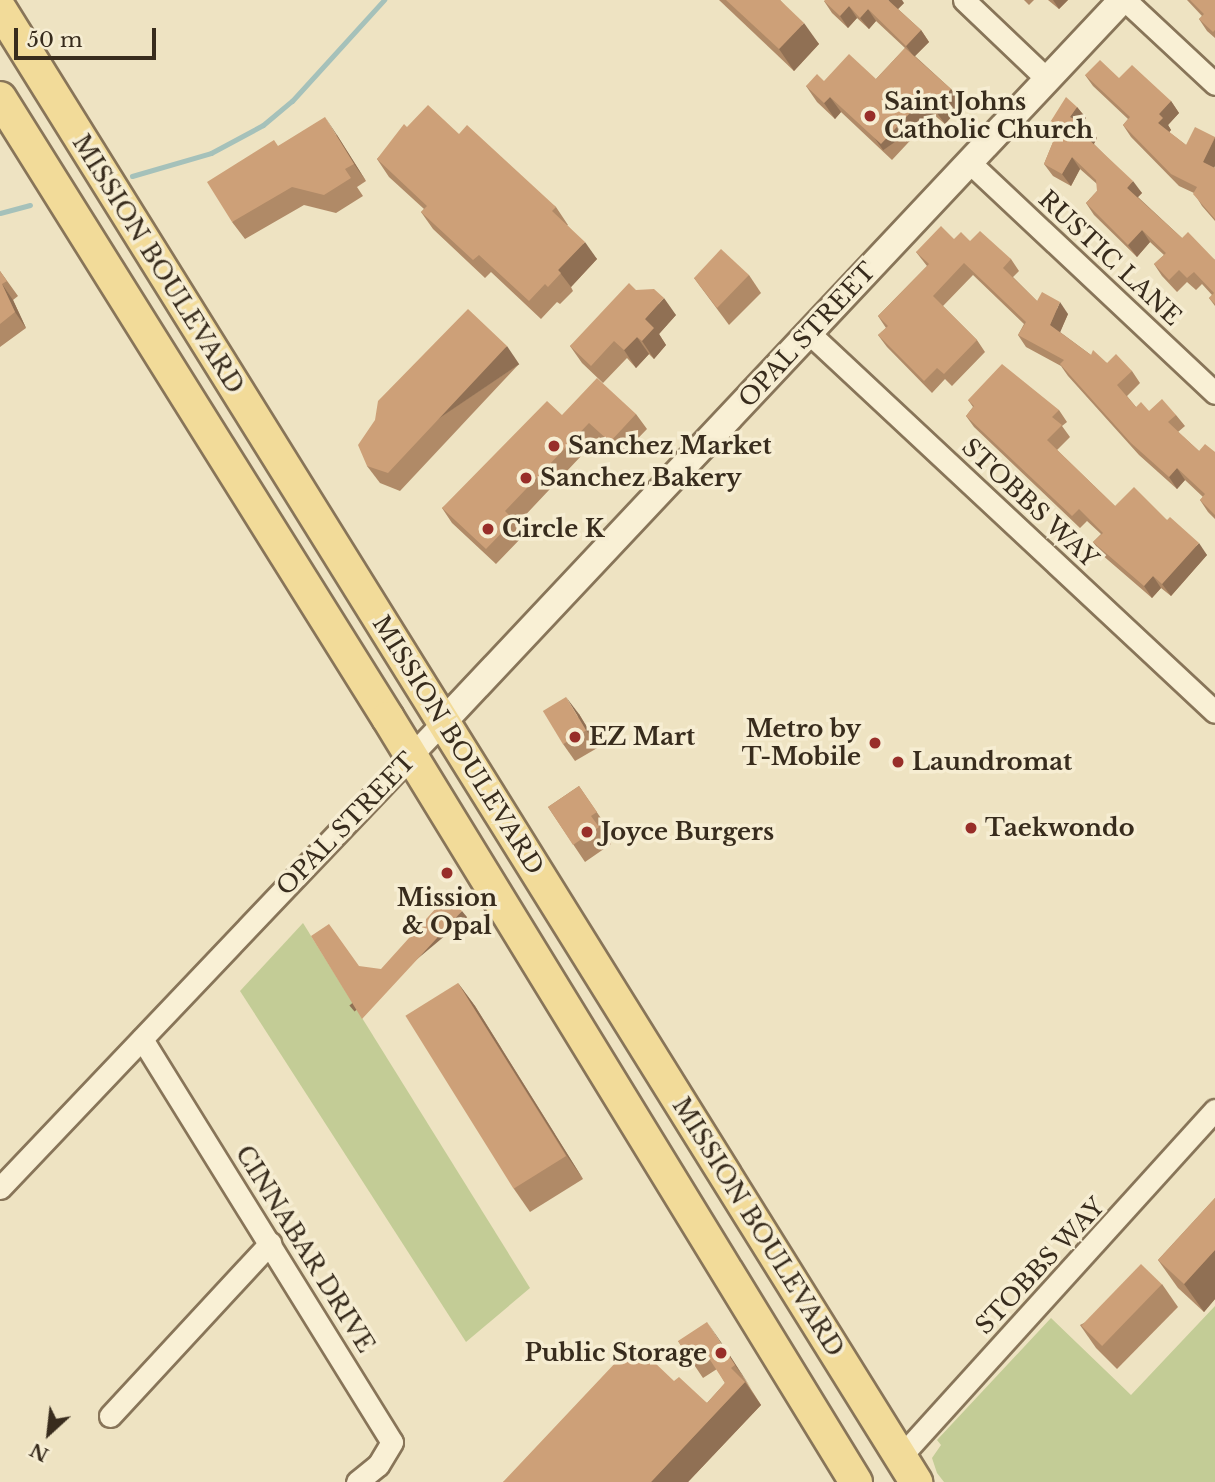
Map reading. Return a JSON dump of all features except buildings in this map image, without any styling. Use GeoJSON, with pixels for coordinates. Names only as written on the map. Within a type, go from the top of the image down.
{"type":"FeatureCollection","features":[{"type":"Feature","properties":{"kind":"main road","name":"MISSION BOULEVARD"},"geometry":{"type":"LineString","coordinates":[[0,9],[908,1469]]}},
{"type":"Feature","properties":{"kind":"main road","name":"MISSION BOULEVARD"},"geometry":{"type":"LineString","coordinates":[[0,99],[856,1482]]}},
{"type":"Feature","properties":{"kind":"street"},"geometry":{"type":"LineString","coordinates":[[964,0],[1047,79]]}},
{"type":"Feature","properties":{"kind":"street"},"geometry":{"type":"LineString","coordinates":[[1123,0],[1215,84]]}},
{"type":"Feature","properties":{"kind":"street","name":"OPAL STREET"},"geometry":{"type":"LineString","coordinates":[[0,1188],[1123,0]]}},
{"type":"Feature","properties":{"kind":"street","name":"RUSTIC LANE"},"geometry":{"type":"LineString","coordinates":[[968,161],[1215,393]]}},
{"type":"Feature","properties":{"kind":"street","name":"STOBBS WAY"},"geometry":{"type":"LineString","coordinates":[[809,333],[1215,712]]}},
{"type":"Feature","properties":{"kind":"street","name":"CINNABAR DRIVE"},"geometry":{"type":"LineString","coordinates":[[142,1039],[392,1442],[378,1465],[357,1482]]}},
{"type":"Feature","properties":{"kind":"street","name":"STOBBS WAY"},"geometry":{"type":"LineString","coordinates":[[908,1469],[1215,1110]]}},
{"type":"Feature","properties":{"kind":"street"},"geometry":{"type":"LineString","coordinates":[[110,1416],[270,1243]]}},
{"type":"Feature","properties":{"kind":"green space"},"geometry":{"type":"Polygon","coordinates":[[[303,923],[530,1288],[466,1342],[240,991],[303,923]]]}},
{"type":"Feature","properties":{"kind":"green space"},"geometry":{"type":"Polygon","coordinates":[[[1215,1306],[1215,1482],[944,1482],[937,1473],[932,1458],[941,1445],[937,1440],[1051,1318],[1131,1395],[1215,1306]]]}},
{"type":"Feature","properties":{"kind":"waterway"},"geometry":{"type":"LineString","coordinates":[[132,176],[211,153],[263,125],[292,101],[384,0]]}},
{"type":"Feature","properties":{"kind":"waterway"},"geometry":{"type":"LineString","coordinates":[[0,213],[30,205]]}},
{"type":"Feature","properties":{"kind":"place","name":"Saint Johns Catholic Church"},"geometry":{"type":"Point","coordinates":[870,116]}},
{"type":"Feature","properties":{"kind":"place","name":"Sanchez Market"},"geometry":{"type":"Point","coordinates":[554,446]}},
{"type":"Feature","properties":{"kind":"place","name":"Sanchez Bakery"},"geometry":{"type":"Point","coordinates":[526,478]}},
{"type":"Feature","properties":{"kind":"place","name":"Circle K"},"geometry":{"type":"Point","coordinates":[488,529]}},
{"type":"Feature","properties":{"kind":"place","name":"EZ Mart"},"geometry":{"type":"Point","coordinates":[575,737]}},
{"type":"Feature","properties":{"kind":"place","name":"Metro by T-Mobile"},"geometry":{"type":"Point","coordinates":[875,743]}},
{"type":"Feature","properties":{"kind":"place","name":"Laundromat"},"geometry":{"type":"Point","coordinates":[898,762]}},
{"type":"Feature","properties":{"kind":"place","name":"Taekwondo"},"geometry":{"type":"Point","coordinates":[971,828]}},
{"type":"Feature","properties":{"kind":"place","name":"Joyce Burgers"},"geometry":{"type":"Point","coordinates":[587,832]}},
{"type":"Feature","properties":{"kind":"place","name":"Mission & Opal"},"geometry":{"type":"Point","coordinates":[447,873]}},
{"type":"Feature","properties":{"kind":"place","name":"Public Storage"},"geometry":{"type":"Point","coordinates":[721,1353]}}]}
